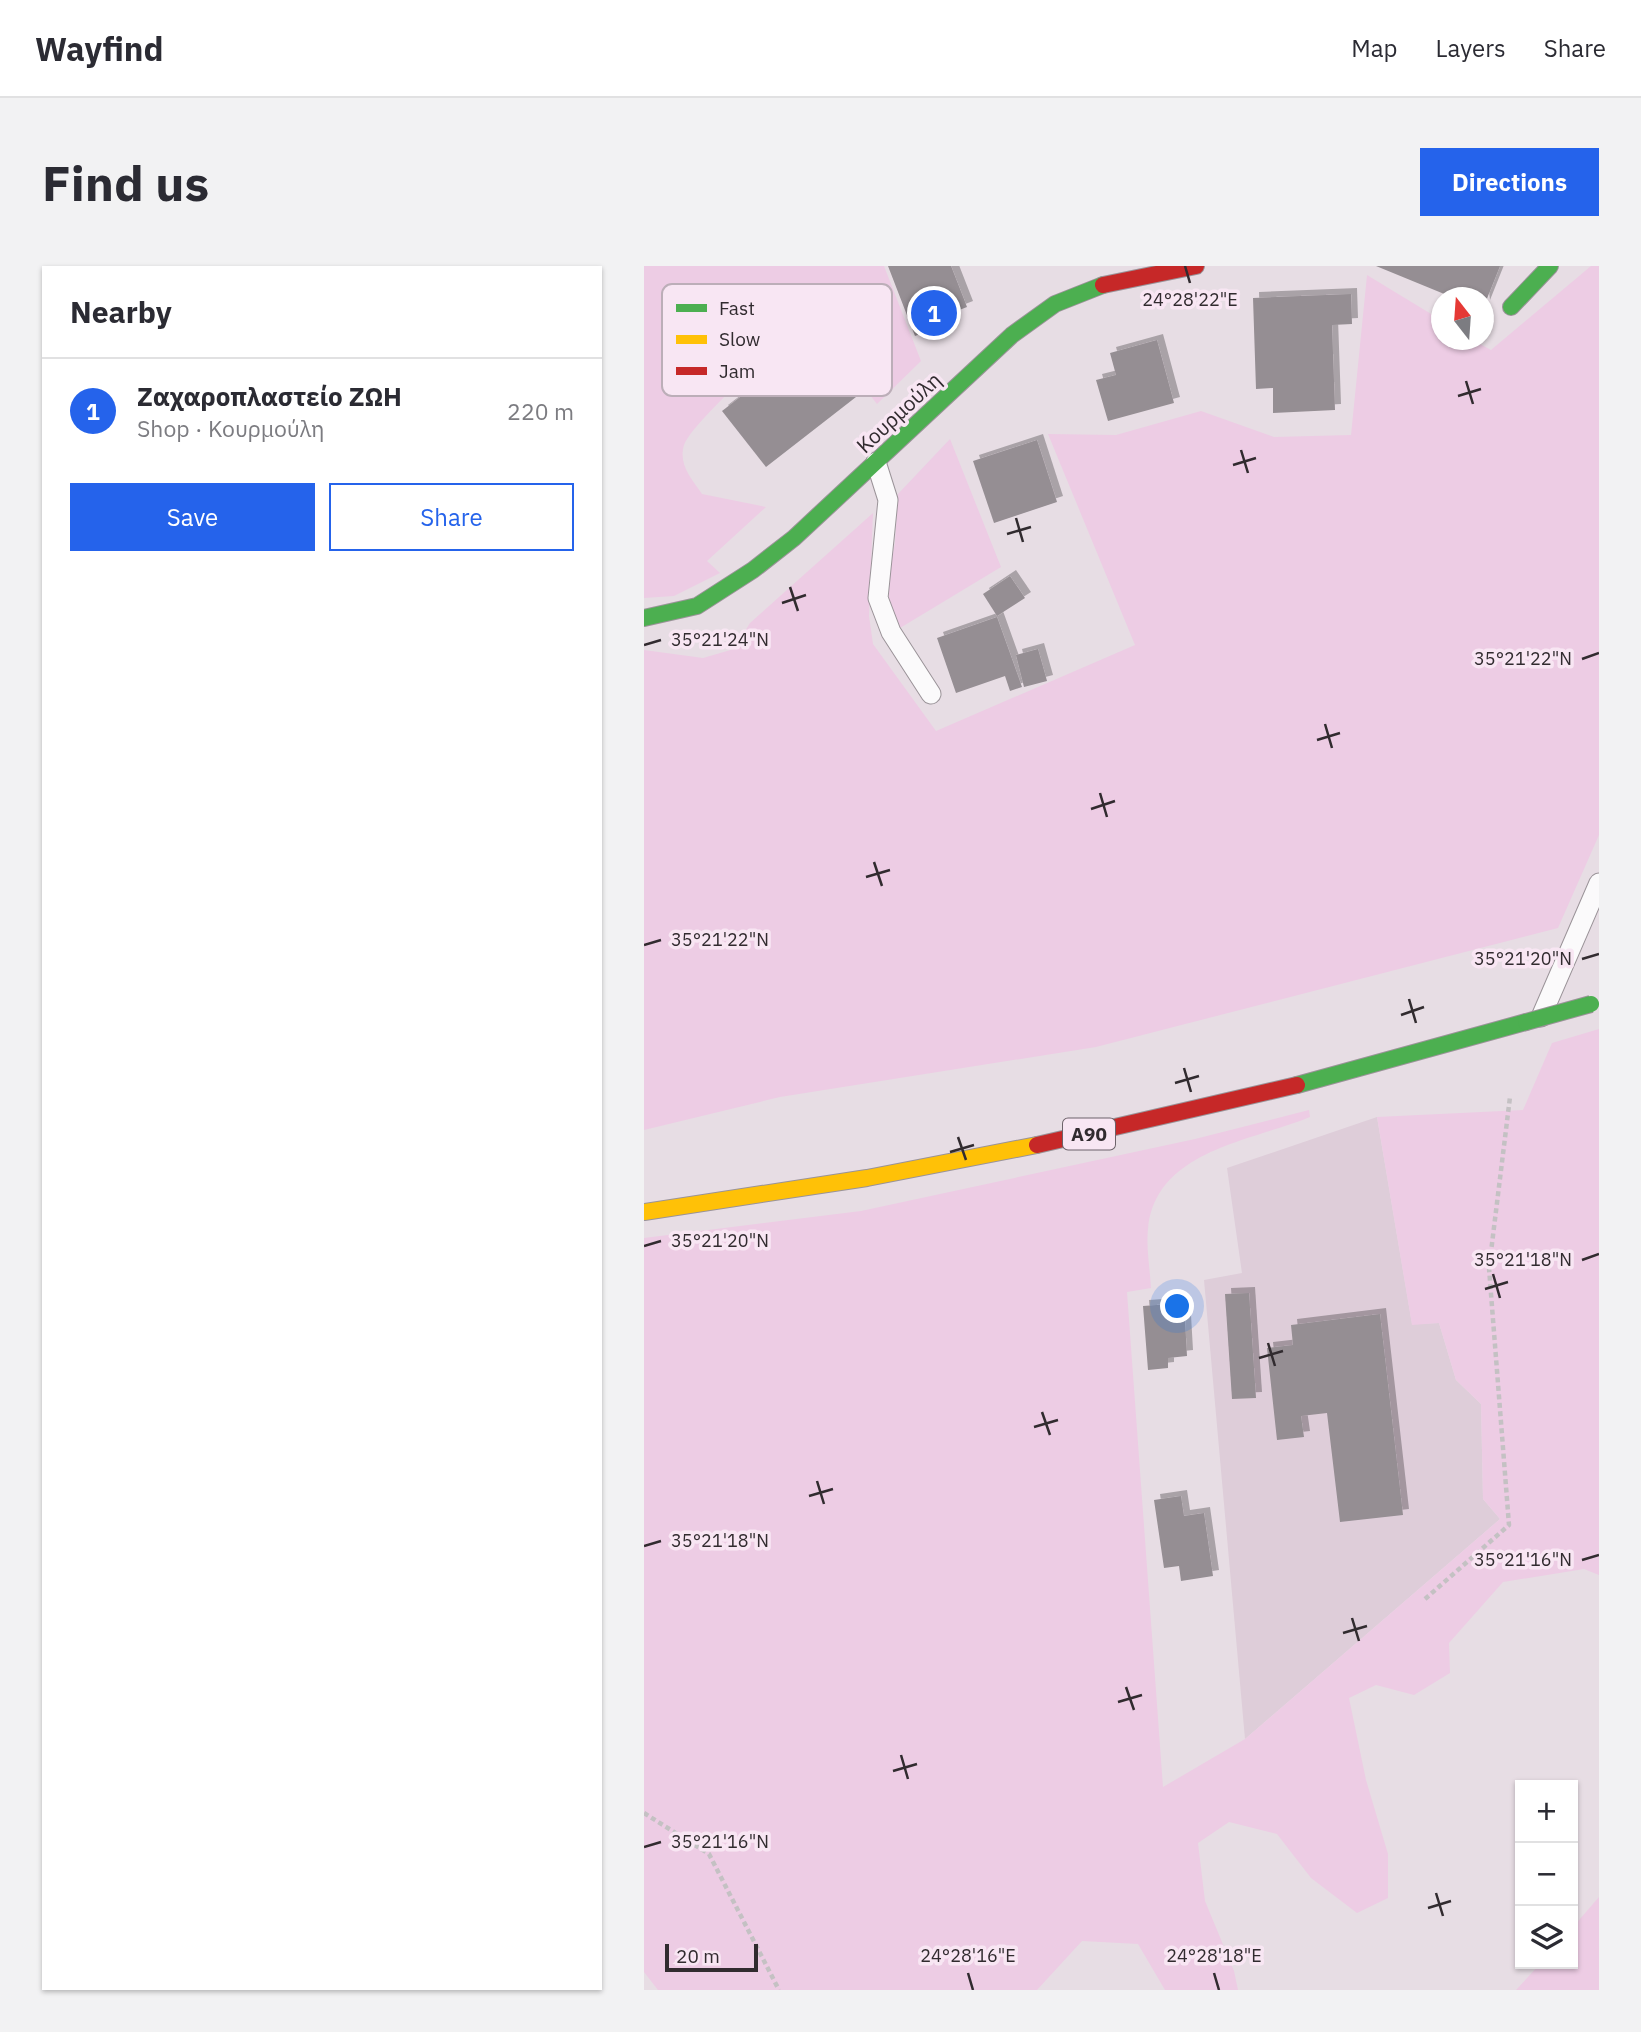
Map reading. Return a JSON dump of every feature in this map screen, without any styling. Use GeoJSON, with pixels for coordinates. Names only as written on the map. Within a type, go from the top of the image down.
{"type":"FeatureCollection","features":[{"type":"Feature","properties":{"kind":"main road","name":"Κουρμούλη"},"geometry":{"type":"LineString","coordinates":[[644,618],[697,606],[721,594],[794,538],[1012,335],[1055,304],[1101,285],[1196,266]]}},
{"type":"Feature","properties":{"kind":"main road"},"geometry":{"type":"LineString","coordinates":[[1511,307],[1550,266]]}},
{"type":"Feature","properties":{"kind":"main road","name":"Α90"},"geometry":{"type":"LineString","coordinates":[[644,1212],[928,1168],[1116,1129],[1373,1068],[1532,1025],[1595,1003]]}},
{"type":"Feature","properties":{"kind":"lane"},"geometry":{"type":"LineString","coordinates":[[876,462],[888,500],[878,598],[891,632],[930,694]]}},
{"type":"Feature","properties":{"kind":"lane"},"geometry":{"type":"LineString","coordinates":[[1532,1025],[1599,883]]}},
{"type":"Feature","properties":{"kind":"path"},"geometry":{"type":"LineString","coordinates":[[1425,1599],[1509,1525],[1489,1268],[1510,1097]]}},
{"type":"Feature","properties":{"kind":"path"},"geometry":{"type":"LineString","coordinates":[[644,1813],[709,1854],[779,1990]]}},
{"type":"Feature","properties":{"kind":"shaded area"},"geometry":{"type":"Polygon","coordinates":[[[644,266],[884,266],[891,284],[662,284],[662,396],[725,396],[684,445],[684,465],[702,494],[766,507],[707,561],[720,573],[674,596],[644,598],[644,266]]]}},
{"type":"Feature","properties":{"kind":"shaded area"},"geometry":{"type":"Polygon","coordinates":[[[1591,266],[1599,266],[1599,835],[1558,928],[1096,1047],[780,1097],[644,1130],[644,650],[703,658],[734,649],[750,623],[873,513],[869,616],[873,644],[936,731],[1135,645],[1048,434],[1116,435],[1201,411],[1274,437],[1351,435],[1367,275],[1431,314],[1431,350],[1494,350],[1591,266]]]}},
{"type":"Feature","properties":{"kind":"shaded area"},"geometry":{"type":"Polygon","coordinates":[[[892,287],[921,361],[892,389],[892,287]]]}},
{"type":"Feature","properties":{"kind":"shaded area"},"geometry":{"type":"Polygon","coordinates":[[[871,396],[885,396],[877,404],[871,396]]]}},
{"type":"Feature","properties":{"kind":"shaded area"},"geometry":{"type":"Polygon","coordinates":[[[950,439],[1001,567],[900,628],[889,605],[888,579],[895,543],[898,494],[950,439]]]}},
{"type":"Feature","properties":{"kind":"shaded area"},"geometry":{"type":"Polygon","coordinates":[[[1599,1029],[1599,1575],[1584,1569],[1503,1582],[1449,1643],[1450,1673],[1414,1695],[1376,1685],[1349,1698],[1366,1780],[1388,1854],[1388,1898],[1357,1913],[1311,1878],[1277,1834],[1229,1822],[1198,1843],[1205,1901],[1234,1971],[1238,1990],[1165,1990],[1138,1944],[1082,1941],[1037,1990],[658,1990],[644,1972],[644,1238],[861,1211],[1195,1139],[1309,1110],[1310,1117],[1210,1152],[1187,1165],[1168,1182],[1155,1202],[1148,1229],[1151,1288],[1127,1292],[1163,1787],[1245,1739],[1500,1519],[1483,1499],[1481,1404],[1456,1380],[1439,1323],[1412,1325],[1377,1117],[1523,1110],[1552,1043],[1599,1029]]]}},
{"type":"Feature","properties":{"kind":"shaded area"},"geometry":{"type":"Polygon","coordinates":[[[1377,1117],[1412,1324],[1439,1323],[1456,1380],[1481,1404],[1483,1499],[1500,1519],[1245,1739],[1204,1280],[1242,1273],[1227,1168],[1377,1117]]]}},
{"type":"Feature","properties":{"kind":"shaded area"},"geometry":{"type":"Polygon","coordinates":[[[1599,1897],[1599,1990],[1516,1990],[1535,1969],[1578,1969],[1578,1921],[1599,1897]]]}},
{"type":"Feature","properties":{"kind":"building"},"geometry":{"type":"Polygon","coordinates":[[[888,266],[951,266],[967,307],[949,314],[952,322],[915,336],[888,266]]]}},
{"type":"Feature","properties":{"kind":"building"},"geometry":{"type":"Polygon","coordinates":[[[1376,266],[1500,266],[1492,287],[1431,289],[1376,266]]]}},
{"type":"Feature","properties":{"kind":"building"},"geometry":{"type":"Polygon","coordinates":[[[1351,294],[1352,324],[1332,325],[1335,410],[1273,413],[1273,388],[1256,389],[1253,298],[1351,294]]]}},
{"type":"Feature","properties":{"kind":"building"},"geometry":{"type":"Polygon","coordinates":[[[1157,340],[1174,403],[1108,421],[1096,380],[1116,375],[1110,353],[1157,340]]]}},
{"type":"Feature","properties":{"kind":"building"},"geometry":{"type":"Polygon","coordinates":[[[742,396],[856,397],[766,467],[722,411],[742,396]]]}},
{"type":"Feature","properties":{"kind":"building"},"geometry":{"type":"Polygon","coordinates":[[[1037,440],[1057,502],[994,523],[973,461],[1037,440]]]}},
{"type":"Feature","properties":{"kind":"building"},"geometry":{"type":"Polygon","coordinates":[[[1010,576],[1025,598],[997,616],[983,594],[1010,576]]]}},
{"type":"Feature","properties":{"kind":"building"},"geometry":{"type":"Polygon","coordinates":[[[997,617],[1022,687],[1010,691],[1005,676],[956,693],[937,638],[997,617]]]}},
{"type":"Feature","properties":{"kind":"building"},"geometry":{"type":"Polygon","coordinates":[[[1038,649],[1047,681],[1024,687],[1016,655],[1038,649]]]}},
{"type":"Feature","properties":{"kind":"building"},"geometry":{"type":"Polygon","coordinates":[[[1249,1293],[1256,1398],[1232,1399],[1225,1294],[1249,1293]]]}},
{"type":"Feature","properties":{"kind":"building"},"geometry":{"type":"Polygon","coordinates":[[[1184,1303],[1187,1356],[1168,1358],[1168,1368],[1148,1370],[1143,1306],[1184,1303]]]}},
{"type":"Feature","properties":{"kind":"building"},"geometry":{"type":"Polygon","coordinates":[[[1380,1314],[1403,1515],[1340,1522],[1327,1413],[1301,1416],[1304,1437],[1277,1440],[1267,1348],[1293,1345],[1291,1325],[1380,1314]]]}},
{"type":"Feature","properties":{"kind":"building"},"geometry":{"type":"Polygon","coordinates":[[[1181,1496],[1184,1516],[1204,1513],[1213,1576],[1181,1581],[1179,1566],[1164,1568],[1154,1500],[1181,1496]]]}},
{"type":"Feature","properties":{"kind":"traffic: fast"},"geometry":{"type":"LineString","coordinates":[[1511,307],[1550,266]]}},
{"type":"Feature","properties":{"kind":"traffic: fast"},"geometry":{"type":"LineString","coordinates":[[644,618],[697,606],[753,570],[794,538],[1012,335],[1055,304],[1103,285]]}},
{"type":"Feature","properties":{"kind":"traffic: fast"},"geometry":{"type":"LineString","coordinates":[[1526,1022],[1591,1004]]}},
{"type":"Feature","properties":{"kind":"traffic: fast"},"geometry":{"type":"LineString","coordinates":[[1297,1085],[1526,1022]]}},
{"type":"Feature","properties":{"kind":"traffic: slow"},"geometry":{"type":"LineString","coordinates":[[644,1212],[867,1178],[1037,1145]]}},
{"type":"Feature","properties":{"kind":"traffic: jam"},"geometry":{"type":"LineString","coordinates":[[1103,285],[1196,266]]}},
{"type":"Feature","properties":{"kind":"traffic: jam"},"geometry":{"type":"LineString","coordinates":[[1037,1145],[1297,1085]]}},
{"type":"Feature","properties":{"kind":"place","name":"Ζαχαροπλαστείο ΖΩΗ"},"geometry":{"type":"Point","coordinates":[934,313]}}]}
